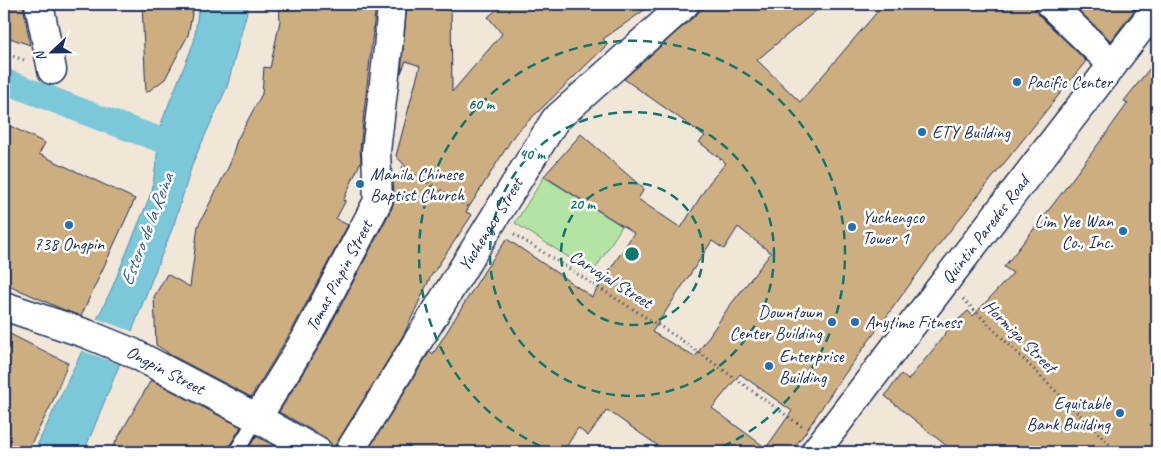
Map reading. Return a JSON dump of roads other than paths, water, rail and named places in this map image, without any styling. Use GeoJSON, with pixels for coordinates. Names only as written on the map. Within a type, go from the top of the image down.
{"type":"FeatureCollection","features":[{"type":"Feature","properties":{"kind":"street"},"geometry":{"type":"LineString","coordinates":[[39,4],[52,70]]}},
{"type":"Feature","properties":{"kind":"street","name":"Tomas Pinpin Street"},"geometry":{"type":"LineString","coordinates":[[257,418],[305,340],[378,201],[376,151],[392,4]]}},
{"type":"Feature","properties":{"kind":"street","name":"Yuchengco Street"},"geometry":{"type":"LineString","coordinates":[[349,452],[555,120],[684,4]]}},
{"type":"Feature","properties":{"kind":"street"},"geometry":{"type":"LineString","coordinates":[[1050,4],[1113,65]]}},
{"type":"Feature","properties":{"kind":"street","name":"Quintin Paredes Road"},"geometry":{"type":"LineString","coordinates":[[819,447],[1157,7]]}},
{"type":"Feature","properties":{"kind":"street","name":"Ongpin Street"},"geometry":{"type":"LineString","coordinates":[[4,306],[87,334],[132,352],[318,452]]}},
{"type":"Feature","properties":{"kind":"lane"},"geometry":{"type":"LineString","coordinates":[[236,452],[257,418]]}},
{"type":"Feature","properties":{"kind":"water","name":"Estero de la Reina"},"geometry":{"type":"Polygon","coordinates":[[[199,4],[249,4],[227,87],[193,162],[174,224],[84,452],[34,452],[112,288],[152,191],[162,121],[194,42],[199,4]]]}},
{"type":"Feature","properties":{"kind":"waterway"},"geometry":{"type":"LineString","coordinates":[[4,81],[175,145]]}},
{"type":"Feature","properties":{"kind":"place","name":"Pacific Center"},"geometry":{"type":"Point","coordinates":[1017,82]}},
{"type":"Feature","properties":{"kind":"place","name":"ETY Building"},"geometry":{"type":"Point","coordinates":[922,132]}},
{"type":"Feature","properties":{"kind":"place","name":"Manila Chinese Baptist Church"},"geometry":{"type":"Point","coordinates":[360,184]}},
{"type":"Feature","properties":{"kind":"place","name":"738 Ongpin"},"geometry":{"type":"Point","coordinates":[69,225]}},
{"type":"Feature","properties":{"kind":"place","name":"Yuchengco Tower 1"},"geometry":{"type":"Point","coordinates":[852,227]}},
{"type":"Feature","properties":{"kind":"place","name":"Lim Yee Wan Co., Inc."},"geometry":{"type":"Point","coordinates":[1123,231]}},
{"type":"Feature","properties":{"kind":"place","name":"Downtown Center Building"},"geometry":{"type":"Point","coordinates":[832,322]}},
{"type":"Feature","properties":{"kind":"place","name":"Anytime Fitness"},"geometry":{"type":"Point","coordinates":[855,322]}},
{"type":"Feature","properties":{"kind":"place","name":"Enterprise Building"},"geometry":{"type":"Point","coordinates":[769,366]}},
{"type":"Feature","properties":{"kind":"place","name":"Equitable Bank Building"},"geometry":{"type":"Point","coordinates":[1120,413]}}]}
